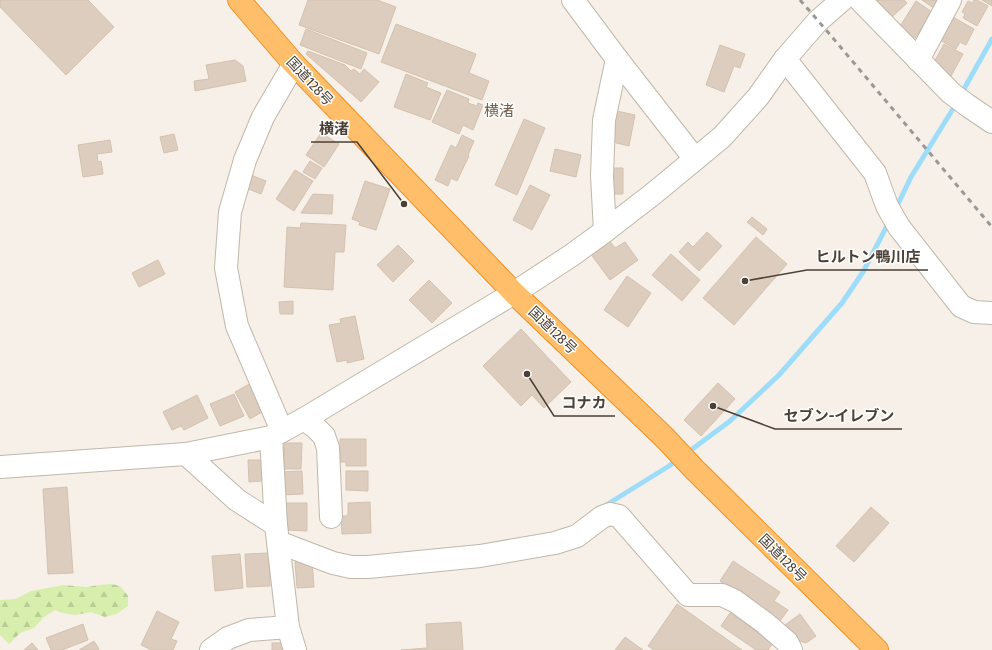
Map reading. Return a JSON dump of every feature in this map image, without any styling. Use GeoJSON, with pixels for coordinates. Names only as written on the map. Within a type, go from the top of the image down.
{"type":"FeatureCollection","features":[{"type":"Feature","properties":{"kind":"highway","name":"国道128号"},"geometry":{"type":"LineString","coordinates":[[239,0],[294,64],[514,293],[665,438],[694,469],[877,650]]}},
{"type":"Feature","properties":{"kind":"street"},"geometry":{"type":"LineString","coordinates":[[573,0],[695,159]]}},
{"type":"Feature","properties":{"kind":"street"},"geometry":{"type":"LineString","coordinates":[[0,467],[186,454],[276,434],[304,419],[514,293],[572,255],[605,231],[722,137],[758,97],[785,59],[818,21],[842,0]]}},
{"type":"Feature","properties":{"kind":"street"},"geometry":{"type":"LineString","coordinates":[[860,0],[918,60],[959,99],[992,122]]}},
{"type":"Feature","properties":{"kind":"street"},"geometry":{"type":"LineString","coordinates":[[918,60],[950,0]]}},
{"type":"Feature","properties":{"kind":"street"},"geometry":{"type":"LineString","coordinates":[[605,231],[602,176],[604,120],[617,58]]}},
{"type":"Feature","properties":{"kind":"street"},"geometry":{"type":"LineString","coordinates":[[785,59],[875,173],[886,206],[899,227],[961,306],[974,312],[992,313]]}},
{"type":"Feature","properties":{"kind":"street"},"geometry":{"type":"LineString","coordinates":[[294,64],[262,117],[246,160],[230,212],[226,268],[237,326],[276,434],[277,534],[288,627],[295,650]]}},
{"type":"Feature","properties":{"kind":"street"},"geometry":{"type":"LineString","coordinates":[[304,419],[324,436],[328,448],[332,517]]}},
{"type":"Feature","properties":{"kind":"street"},"geometry":{"type":"LineString","coordinates":[[186,454],[277,534],[333,563],[351,567],[368,567],[480,556],[555,543],[577,536],[602,517],[610,514],[619,516],[688,595],[722,595],[735,601],[765,622],[787,642],[790,650]]}},
{"type":"Feature","properties":{"kind":"street"},"geometry":{"type":"LineString","coordinates":[[211,650],[228,638],[248,630],[288,627]]}},
{"type":"Feature","properties":{"kind":"green space"},"geometry":{"type":"Polygon","coordinates":[[[111,584],[120,586],[128,596],[128,606],[116,614],[105,617],[91,612],[75,615],[55,610],[44,617],[34,628],[20,633],[9,644],[0,635],[0,600],[16,599],[31,591],[64,585],[86,587],[111,584]]]}},
{"type":"Feature","properties":{"kind":"building"},"geometry":{"type":"Polygon","coordinates":[[[0,0],[88,0],[114,27],[66,75],[0,7],[0,0]]]}},
{"type":"Feature","properties":{"kind":"building"},"geometry":{"type":"Polygon","coordinates":[[[308,0],[377,0],[396,7],[379,54],[299,25],[308,0]]]}},
{"type":"Feature","properties":{"kind":"building"},"geometry":{"type":"Polygon","coordinates":[[[875,0],[904,0],[907,3],[891,18],[875,0]]]}},
{"type":"Feature","properties":{"kind":"building"},"geometry":{"type":"Polygon","coordinates":[[[922,0],[941,0],[935,9],[922,0]]]}},
{"type":"Feature","properties":{"kind":"building"},"geometry":{"type":"Polygon","coordinates":[[[974,0],[988,6],[977,26],[963,18],[965,14],[962,12],[968,1],[972,3],[974,0]]]}},
{"type":"Feature","properties":{"kind":"building"},"geometry":{"type":"Polygon","coordinates":[[[982,0],[992,0],[992,6],[982,0]]]}},
{"type":"Feature","properties":{"kind":"building"},"geometry":{"type":"Polygon","coordinates":[[[916,1],[932,12],[915,38],[899,28],[916,1]]]}},
{"type":"Feature","properties":{"kind":"building"},"geometry":{"type":"Polygon","coordinates":[[[953,17],[974,29],[966,45],[960,42],[956,49],[940,40],[953,17]]]}},
{"type":"Feature","properties":{"kind":"building"},"geometry":{"type":"Polygon","coordinates":[[[396,24],[476,54],[469,73],[489,81],[482,100],[381,62],[396,24]]]}},
{"type":"Feature","properties":{"kind":"building"},"geometry":{"type":"Polygon","coordinates":[[[306,29],[367,53],[361,69],[300,45],[306,29]]]}},
{"type":"Feature","properties":{"kind":"building"},"geometry":{"type":"Polygon","coordinates":[[[944,44],[963,54],[951,76],[932,66],[944,44]]]}},
{"type":"Feature","properties":{"kind":"building"},"geometry":{"type":"Polygon","coordinates":[[[720,45],[745,54],[740,68],[734,66],[724,92],[706,85],[720,45]]]}},
{"type":"Feature","properties":{"kind":"building"},"geometry":{"type":"Polygon","coordinates":[[[308,51],[345,65],[351,71],[354,69],[360,74],[364,69],[379,82],[361,102],[306,54],[308,51]]]}},
{"type":"Feature","properties":{"kind":"building"},"geometry":{"type":"Polygon","coordinates":[[[235,60],[243,66],[246,81],[195,91],[194,81],[209,79],[206,65],[235,60]]]}},
{"type":"Feature","properties":{"kind":"building"},"geometry":{"type":"Polygon","coordinates":[[[406,74],[428,83],[426,87],[441,93],[430,120],[394,107],[406,74]]]}},
{"type":"Feature","properties":{"kind":"building"},"geometry":{"type":"Polygon","coordinates":[[[447,90],[469,99],[468,103],[477,106],[478,103],[483,105],[473,130],[463,125],[459,134],[432,122],[447,90]]]}},
{"type":"Feature","properties":{"kind":"building"},"geometry":{"type":"Polygon","coordinates":[[[612,110],[635,115],[629,146],[608,141],[612,110]]]}},
{"type":"Feature","properties":{"kind":"building"},"geometry":{"type":"Polygon","coordinates":[[[524,119],[545,128],[517,195],[495,185],[524,119]]]}},
{"type":"Feature","properties":{"kind":"building"},"geometry":{"type":"Polygon","coordinates":[[[321,133],[339,144],[324,167],[306,155],[321,133]]]}},
{"type":"Feature","properties":{"kind":"building"},"geometry":{"type":"Polygon","coordinates":[[[174,134],[178,150],[164,153],[160,137],[174,134]]]}},
{"type":"Feature","properties":{"kind":"building"},"geometry":{"type":"Polygon","coordinates":[[[462,135],[474,141],[468,155],[469,156],[457,181],[451,178],[448,186],[435,180],[451,145],[456,148],[462,135]]]}},
{"type":"Feature","properties":{"kind":"building"},"geometry":{"type":"Polygon","coordinates":[[[110,140],[112,152],[97,154],[98,162],[101,161],[103,174],[83,177],[78,145],[110,140]]]}},
{"type":"Feature","properties":{"kind":"building"},"geometry":{"type":"Polygon","coordinates":[[[555,149],[581,155],[576,177],[550,171],[555,149]]]}},
{"type":"Feature","properties":{"kind":"building"},"geometry":{"type":"Polygon","coordinates":[[[310,161],[322,168],[315,179],[303,172],[310,161]]]}},
{"type":"Feature","properties":{"kind":"building"},"geometry":{"type":"Polygon","coordinates":[[[613,168],[623,168],[623,194],[612,194],[613,168]]]}},
{"type":"Feature","properties":{"kind":"building"},"geometry":{"type":"Polygon","coordinates":[[[295,170],[313,181],[294,211],[276,199],[295,170]]]}},
{"type":"Feature","properties":{"kind":"building"},"geometry":{"type":"Polygon","coordinates":[[[246,173],[266,181],[261,194],[241,186],[246,173]]]}},
{"type":"Feature","properties":{"kind":"building"},"geometry":{"type":"Polygon","coordinates":[[[365,181],[390,189],[376,230],[359,225],[360,222],[352,219],[365,181]]]}},
{"type":"Feature","properties":{"kind":"building"},"geometry":{"type":"Polygon","coordinates":[[[530,185],[550,195],[532,230],[513,220],[530,185]]]}},
{"type":"Feature","properties":{"kind":"building"},"geometry":{"type":"Polygon","coordinates":[[[313,194],[333,195],[332,214],[301,213],[313,194]]]}},
{"type":"Feature","properties":{"kind":"building"},"geometry":{"type":"Polygon","coordinates":[[[752,217],[767,229],[763,235],[747,222],[752,217]]]}},
{"type":"Feature","properties":{"kind":"building"},"geometry":{"type":"Polygon","coordinates":[[[301,223],[346,225],[344,252],[335,252],[333,290],[284,287],[287,227],[300,228],[301,223]]]}},
{"type":"Feature","properties":{"kind":"building"},"geometry":{"type":"Polygon","coordinates":[[[707,232],[722,246],[699,271],[679,252],[688,242],[693,247],[707,232]]]}},
{"type":"Feature","properties":{"kind":"building"},"geometry":{"type":"Polygon","coordinates":[[[756,237],[787,264],[734,325],[703,298],[756,237]]]}},
{"type":"Feature","properties":{"kind":"building"},"geometry":{"type":"Polygon","coordinates":[[[609,240],[615,248],[625,242],[638,260],[610,280],[590,253],[609,240]]]}},
{"type":"Feature","properties":{"kind":"building"},"geometry":{"type":"Polygon","coordinates":[[[398,245],[414,261],[393,282],[377,265],[398,245]]]}},
{"type":"Feature","properties":{"kind":"building"},"geometry":{"type":"Polygon","coordinates":[[[671,254],[700,280],[682,301],[652,275],[671,254]]]}},
{"type":"Feature","properties":{"kind":"building"},"geometry":{"type":"Polygon","coordinates":[[[158,260],[165,274],[139,287],[132,273],[158,260]]]}},
{"type":"Feature","properties":{"kind":"building"},"geometry":{"type":"Polygon","coordinates":[[[627,276],[651,293],[628,327],[604,310],[627,276]]]}},
{"type":"Feature","properties":{"kind":"building"},"geometry":{"type":"Polygon","coordinates":[[[429,280],[452,303],[432,323],[409,300],[429,280]]]}},
{"type":"Feature","properties":{"kind":"building"},"geometry":{"type":"Polygon","coordinates":[[[293,301],[293,314],[280,314],[279,302],[293,301]]]}},
{"type":"Feature","properties":{"kind":"building"},"geometry":{"type":"Polygon","coordinates":[[[355,316],[364,359],[347,363],[347,360],[337,362],[329,325],[341,323],[340,319],[355,316]]]}},
{"type":"Feature","properties":{"kind":"building"},"geometry":{"type":"Polygon","coordinates":[[[521,329],[571,382],[544,408],[532,395],[521,406],[483,366],[521,329]]]}},
{"type":"Feature","properties":{"kind":"building"},"geometry":{"type":"Polygon","coordinates":[[[253,382],[269,408],[250,419],[235,392],[253,382]]]}},
{"type":"Feature","properties":{"kind":"building"},"geometry":{"type":"Polygon","coordinates":[[[718,383],[735,399],[701,436],[684,420],[718,383]]]}},
{"type":"Feature","properties":{"kind":"building"},"geometry":{"type":"Polygon","coordinates":[[[234,394],[244,416],[220,426],[210,404],[234,394]]]}},
{"type":"Feature","properties":{"kind":"building"},"geometry":{"type":"Polygon","coordinates":[[[197,395],[208,418],[184,430],[181,426],[172,430],[163,412],[197,395]]]}},
{"type":"Feature","properties":{"kind":"building"},"geometry":{"type":"Polygon","coordinates":[[[340,439],[366,439],[366,466],[346,466],[346,462],[340,462],[340,439]]]}},
{"type":"Feature","properties":{"kind":"building"},"geometry":{"type":"Polygon","coordinates":[[[284,443],[302,443],[301,469],[284,469],[284,443]]]}},
{"type":"Feature","properties":{"kind":"building"},"geometry":{"type":"Polygon","coordinates":[[[248,460],[261,460],[262,481],[249,482],[248,460]]]}},
{"type":"Feature","properties":{"kind":"building"},"geometry":{"type":"Polygon","coordinates":[[[302,471],[303,494],[281,495],[280,472],[302,471]]]}},
{"type":"Feature","properties":{"kind":"building"},"geometry":{"type":"Polygon","coordinates":[[[346,471],[368,471],[368,491],[346,490],[346,471]]]}},
{"type":"Feature","properties":{"kind":"building"},"geometry":{"type":"Polygon","coordinates":[[[67,487],[73,573],[48,574],[43,489],[67,487]]]}},
{"type":"Feature","properties":{"kind":"building"},"geometry":{"type":"Polygon","coordinates":[[[370,502],[371,533],[342,534],[341,516],[348,516],[348,503],[370,502]]]}},
{"type":"Feature","properties":{"kind":"building"},"geometry":{"type":"Polygon","coordinates":[[[285,503],[307,503],[307,531],[285,530],[285,503]]]}},
{"type":"Feature","properties":{"kind":"building"},"geometry":{"type":"Polygon","coordinates":[[[871,507],[889,523],[854,562],[836,546],[871,507]]]}},
{"type":"Feature","properties":{"kind":"building"},"geometry":{"type":"Polygon","coordinates":[[[269,553],[270,586],[247,587],[245,554],[269,553]]]}},
{"type":"Feature","properties":{"kind":"building"},"geometry":{"type":"Polygon","coordinates":[[[240,554],[243,588],[215,591],[212,556],[240,554]]]}},
{"type":"Feature","properties":{"kind":"building"},"geometry":{"type":"Polygon","coordinates":[[[312,560],[314,587],[297,588],[295,562],[312,560]]]}},
{"type":"Feature","properties":{"kind":"building"},"geometry":{"type":"Polygon","coordinates":[[[733,561],[780,592],[774,601],[788,610],[780,621],[720,581],[733,561]]]}},
{"type":"Feature","properties":{"kind":"building"},"geometry":{"type":"Polygon","coordinates":[[[677,604],[742,650],[654,650],[648,646],[677,604]]]}},
{"type":"Feature","properties":{"kind":"building"},"geometry":{"type":"Polygon","coordinates":[[[157,611],[179,622],[171,639],[177,641],[173,650],[151,650],[141,645],[157,611]]]}},
{"type":"Feature","properties":{"kind":"building"},"geometry":{"type":"Polygon","coordinates":[[[730,613],[773,643],[768,650],[756,650],[721,626],[730,613]]]}},
{"type":"Feature","properties":{"kind":"building"},"geometry":{"type":"Polygon","coordinates":[[[800,614],[816,636],[806,643],[796,640],[785,625],[800,614]]]}},
{"type":"Feature","properties":{"kind":"building"},"geometry":{"type":"Polygon","coordinates":[[[461,622],[463,650],[401,650],[427,648],[426,624],[461,622]]]}},
{"type":"Feature","properties":{"kind":"building"},"geometry":{"type":"Polygon","coordinates":[[[83,624],[88,640],[62,650],[51,650],[46,638],[83,624]]]}},
{"type":"Feature","properties":{"kind":"building"},"geometry":{"type":"Polygon","coordinates":[[[625,637],[643,650],[615,650],[625,637]]]}},
{"type":"Feature","properties":{"kind":"building"},"geometry":{"type":"Polygon","coordinates":[[[94,641],[99,649],[79,650],[94,641]]]}},
{"type":"Feature","properties":{"kind":"building"},"geometry":{"type":"Polygon","coordinates":[[[32,643],[38,650],[24,650],[32,643]]]}},
{"type":"Feature","properties":{"kind":"building"},"geometry":{"type":"Polygon","coordinates":[[[272,643],[285,643],[285,650],[272,650],[272,643]]]}},
{"type":"Feature","properties":{"kind":"waterway"},"geometry":{"type":"LineString","coordinates":[[964,89],[992,39]]}},
{"type":"Feature","properties":{"kind":"waterway"},"geometry":{"type":"LineString","coordinates":[[896,208],[911,177],[956,104]]}},
{"type":"Feature","properties":{"kind":"waterway"},"geometry":{"type":"LineString","coordinates":[[687,453],[730,421],[779,375],[842,303],[863,272],[889,222]]}},
{"type":"Feature","properties":{"kind":"waterway"},"geometry":{"type":"LineString","coordinates":[[603,507],[677,460]]}},
{"type":"Feature","properties":{"kind":"railway"},"geometry":{"type":"LineString","coordinates":[[800,0],[992,227]]}},
{"type":"Feature","properties":{"kind":"place","name":"横渚"},"geometry":{"type":"Point","coordinates":[404,204]}},
{"type":"Feature","properties":{"kind":"place","name":"ヒルトン鴨川店"},"geometry":{"type":"Point","coordinates":[745,281]}},
{"type":"Feature","properties":{"kind":"place","name":"コナカ"},"geometry":{"type":"Point","coordinates":[527,374]}},
{"type":"Feature","properties":{"kind":"place","name":"セブン-イレブン"},"geometry":{"type":"Point","coordinates":[713,406]}},
{"type":"Feature","properties":{"kind":"district","name":"横渚"},"geometry":{"type":"Point","coordinates":[499,111]}}]}
